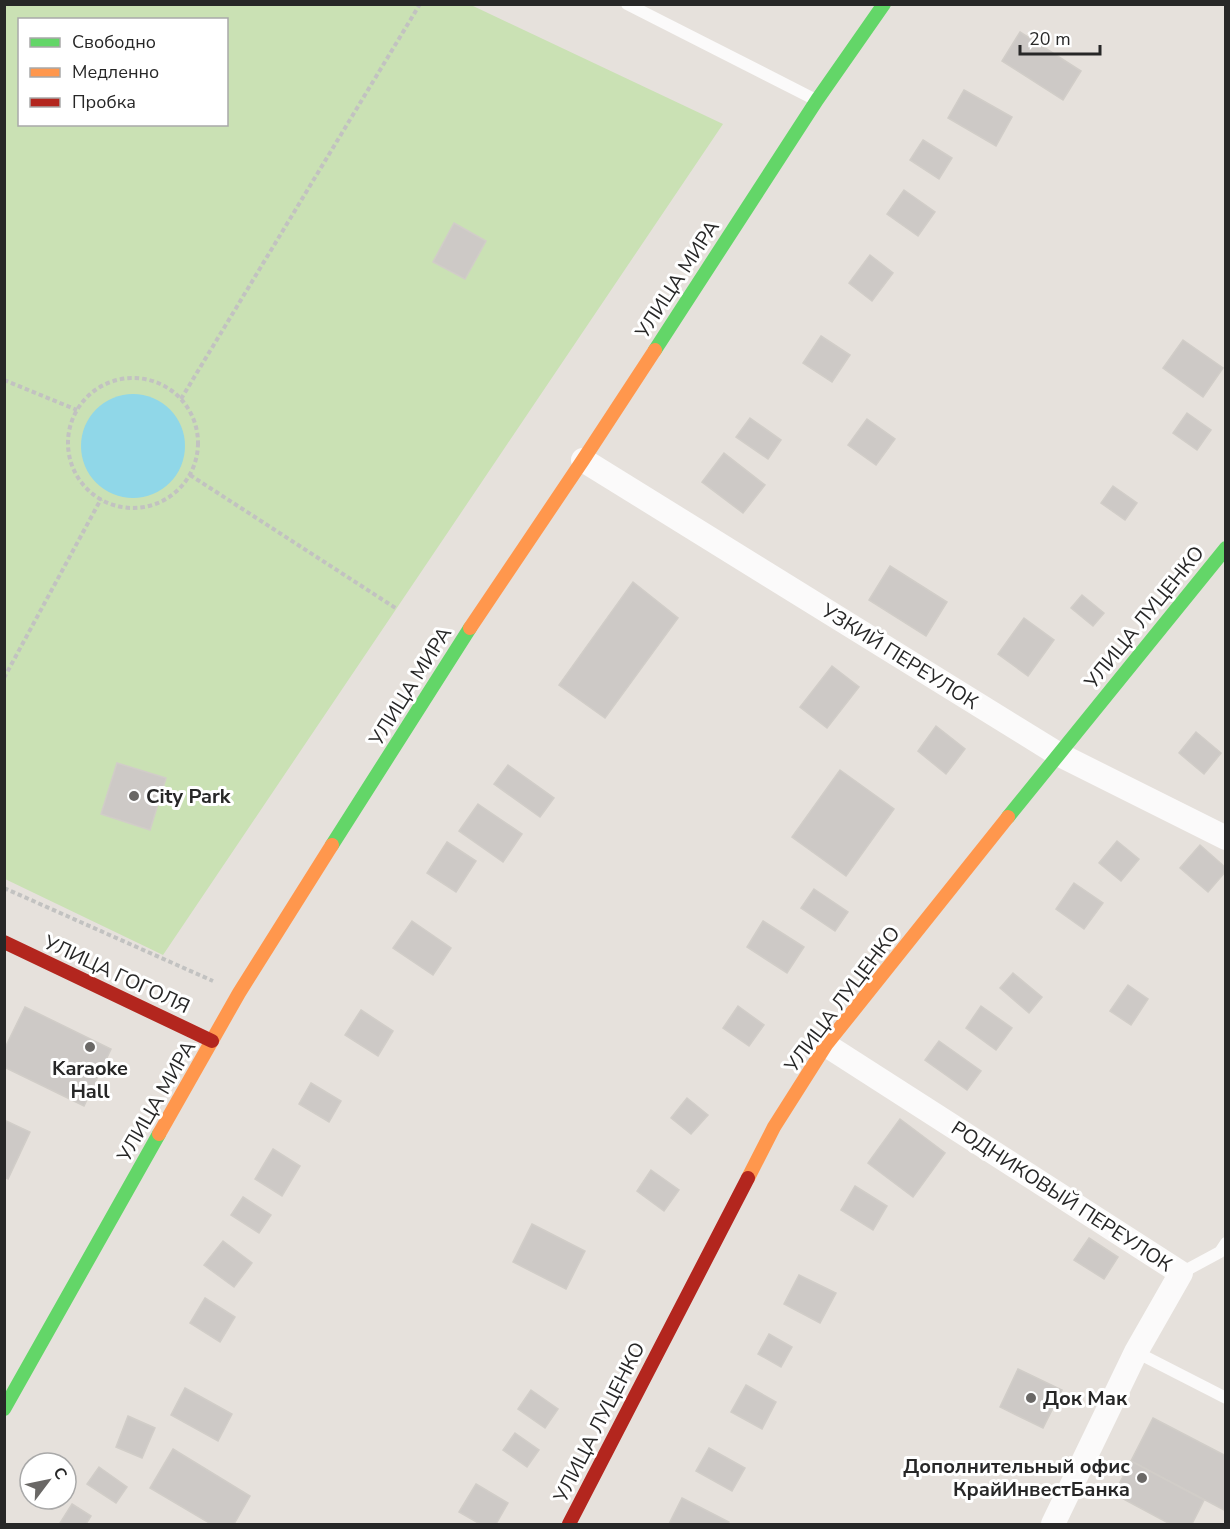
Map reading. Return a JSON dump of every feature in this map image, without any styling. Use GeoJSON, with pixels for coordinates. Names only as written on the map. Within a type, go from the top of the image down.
{"type":"FeatureCollection","features":[{"type":"Feature","properties":{"kind":"main road","name":"УЛИЦА МИРА"},"geometry":{"type":"LineString","coordinates":[[4,1409],[12,1378],[212,1041],[238,993],[471,626],[583,460],[816,100],[884,4]]}},
{"type":"Feature","properties":{"kind":"main road","name":"УЛИЦА ЛУЦЕНКО"},"geometry":{"type":"LineString","coordinates":[[569,1524],[774,1127],[826,1045],[1226,548]]}},
{"type":"Feature","properties":{"kind":"main road","name":"УЛИЦА ГОГОЛЯ"},"geometry":{"type":"LineString","coordinates":[[4,942],[212,1041]]}},
{"type":"Feature","properties":{"kind":"street","name":"УЗКИЙ ПЕРЕУЛОК"},"geometry":{"type":"LineString","coordinates":[[583,460],[1058,754],[1226,838]]}},
{"type":"Feature","properties":{"kind":"street","name":"РОДНИКОВЫЙ ПЕРЕУЛОК"},"geometry":{"type":"LineString","coordinates":[[826,1045],[1181,1273],[1136,1352],[1053,1524]]}},
{"type":"Feature","properties":{"kind":"lane"},"geometry":{"type":"LineString","coordinates":[[627,4],[816,100]]}},
{"type":"Feature","properties":{"kind":"lane"},"geometry":{"type":"LineString","coordinates":[[1181,1273],[1220,1252],[1226,1242]]}},
{"type":"Feature","properties":{"kind":"lane"},"geometry":{"type":"LineString","coordinates":[[1136,1352],[1226,1398]]}},
{"type":"Feature","properties":{"kind":"path"},"geometry":{"type":"LineString","coordinates":[[182,399],[420,4]]}},
{"type":"Feature","properties":{"kind":"path"},"geometry":{"type":"LineString","coordinates":[[126,378],[147,379],[166,386],[182,399],[193,416],[198,436],[197,457],[190,475],[177,491],[160,503],[140,508],[120,507],[101,499],[85,486],[74,469],[68,450],[69,429],[77,410],[90,394],[106,383],[126,378]]}},
{"type":"Feature","properties":{"kind":"path"},"geometry":{"type":"LineString","coordinates":[[4,380],[77,410]]}},
{"type":"Feature","properties":{"kind":"path"},"geometry":{"type":"LineString","coordinates":[[190,475],[397,609]]}},
{"type":"Feature","properties":{"kind":"path"},"geometry":{"type":"LineString","coordinates":[[4,678],[101,499]]}},
{"type":"Feature","properties":{"kind":"path"},"geometry":{"type":"LineString","coordinates":[[4,888],[238,993]]}},
{"type":"Feature","properties":{"kind":"green space"},"geometry":{"type":"Polygon","coordinates":[[[4,5],[471,5],[723,124],[163,955],[5,879],[4,5]]]}},
{"type":"Feature","properties":{"kind":"water"},"geometry":{"type":"Polygon","coordinates":[[[133,394],[153,398],[170,409],[181,426],[185,446],[181,466],[170,483],[153,494],[133,498],[113,494],[96,483],[85,466],[81,446],[85,426],[96,409],[113,398],[133,394]]]}},
{"type":"Feature","properties":{"kind":"building"},"geometry":{"type":"Polygon","coordinates":[[[1020,32],[1081,71],[1063,100],[1002,61],[1020,32]]]}},
{"type":"Feature","properties":{"kind":"building"},"geometry":{"type":"Polygon","coordinates":[[[964,90],[1012,117],[996,146],[948,118],[964,90]]]}},
{"type":"Feature","properties":{"kind":"building"},"geometry":{"type":"Polygon","coordinates":[[[923,140],[952,158],[939,179],[910,160],[923,140]]]}},
{"type":"Feature","properties":{"kind":"building"},"geometry":{"type":"Polygon","coordinates":[[[904,190],[935,212],[918,236],[887,214],[904,190]]]}},
{"type":"Feature","properties":{"kind":"building"},"geometry":{"type":"Polygon","coordinates":[[[454,223],[486,241],[465,279],[433,262],[454,223]]]}},
{"type":"Feature","properties":{"kind":"building"},"geometry":{"type":"Polygon","coordinates":[[[870,255],[893,273],[872,301],[849,283],[870,255]]]}},
{"type":"Feature","properties":{"kind":"building"},"geometry":{"type":"Polygon","coordinates":[[[821,336],[850,355],[832,382],[803,363],[821,336]]]}},
{"type":"Feature","properties":{"kind":"building"},"geometry":{"type":"Polygon","coordinates":[[[1183,340],[1223,368],[1203,397],[1163,368],[1183,340]]]}},
{"type":"Feature","properties":{"kind":"building"},"geometry":{"type":"Polygon","coordinates":[[[1187,413],[1211,430],[1197,450],[1173,433],[1187,413]]]}},
{"type":"Feature","properties":{"kind":"building"},"geometry":{"type":"Polygon","coordinates":[[[750,418],[781,440],[768,459],[736,437],[750,418]]]}},
{"type":"Feature","properties":{"kind":"building"},"geometry":{"type":"Polygon","coordinates":[[[867,419],[895,439],[876,465],[848,445],[867,419]]]}},
{"type":"Feature","properties":{"kind":"building"},"geometry":{"type":"Polygon","coordinates":[[[724,453],[765,485],[743,513],[702,482],[724,453]]]}},
{"type":"Feature","properties":{"kind":"building"},"geometry":{"type":"Polygon","coordinates":[[[1113,486],[1137,503],[1125,520],[1101,503],[1113,486]]]}},
{"type":"Feature","properties":{"kind":"building"},"geometry":{"type":"Polygon","coordinates":[[[890,566],[947,602],[926,636],[869,600],[890,566]]]}},
{"type":"Feature","properties":{"kind":"building"},"geometry":{"type":"Polygon","coordinates":[[[633,582],[678,618],[605,718],[559,685],[633,582]]]}},
{"type":"Feature","properties":{"kind":"building"},"geometry":{"type":"Polygon","coordinates":[[[1082,595],[1104,613],[1093,626],[1071,608],[1082,595]]]}},
{"type":"Feature","properties":{"kind":"building"},"geometry":{"type":"Polygon","coordinates":[[[1024,618],[1054,640],[1028,676],[998,654],[1024,618]]]}},
{"type":"Feature","properties":{"kind":"building"},"geometry":{"type":"Polygon","coordinates":[[[832,666],[859,687],[827,728],[800,707],[832,666]]]}},
{"type":"Feature","properties":{"kind":"building"},"geometry":{"type":"Polygon","coordinates":[[[936,726],[965,749],[946,774],[918,751],[936,726]]]}},
{"type":"Feature","properties":{"kind":"building"},"geometry":{"type":"Polygon","coordinates":[[[1196,732],[1221,753],[1204,774],[1179,753],[1196,732]]]}},
{"type":"Feature","properties":{"kind":"building","name":"City Park"},"geometry":{"type":"Polygon","coordinates":[[[117,763],[166,778],[150,830],[101,814],[117,763]]]}},
{"type":"Feature","properties":{"kind":"building"},"geometry":{"type":"Polygon","coordinates":[[[508,765],[554,798],[540,817],[494,784],[508,765]]]}},
{"type":"Feature","properties":{"kind":"building"},"geometry":{"type":"Polygon","coordinates":[[[840,770],[894,809],[846,876],[792,837],[840,770]]]}},
{"type":"Feature","properties":{"kind":"building"},"geometry":{"type":"Polygon","coordinates":[[[478,804],[522,834],[503,862],[459,831],[478,804]]]}},
{"type":"Feature","properties":{"kind":"building"},"geometry":{"type":"Polygon","coordinates":[[[1117,841],[1139,859],[1121,881],[1099,863],[1117,841]]]}},
{"type":"Feature","properties":{"kind":"building"},"geometry":{"type":"Polygon","coordinates":[[[447,842],[476,861],[456,892],[427,873],[447,842]]]}},
{"type":"Feature","properties":{"kind":"building"},"geometry":{"type":"Polygon","coordinates":[[[1200,845],[1226,868],[1208,892],[1180,868],[1200,845]]]}},
{"type":"Feature","properties":{"kind":"building"},"geometry":{"type":"Polygon","coordinates":[[[1074,883],[1103,903],[1084,929],[1056,909],[1074,883]]]}},
{"type":"Feature","properties":{"kind":"building"},"geometry":{"type":"Polygon","coordinates":[[[814,889],[848,912],[835,931],[801,908],[814,889]]]}},
{"type":"Feature","properties":{"kind":"building"},"geometry":{"type":"Polygon","coordinates":[[[412,921],[451,948],[433,975],[393,948],[412,921]]]}},
{"type":"Feature","properties":{"kind":"building"},"geometry":{"type":"Polygon","coordinates":[[[763,921],[804,947],[787,973],[747,947],[763,921]]]}},
{"type":"Feature","properties":{"kind":"building"},"geometry":{"type":"Polygon","coordinates":[[[1013,973],[1042,997],[1029,1013],[1000,988],[1013,973]]]}},
{"type":"Feature","properties":{"kind":"building"},"geometry":{"type":"Polygon","coordinates":[[[1128,985],[1148,999],[1131,1025],[1110,1011],[1128,985]]]}},
{"type":"Feature","properties":{"kind":"building"},"geometry":{"type":"Polygon","coordinates":[[[738,1006],[764,1025],[749,1046],[723,1028],[738,1006]]]}},
{"type":"Feature","properties":{"kind":"building"},"geometry":{"type":"Polygon","coordinates":[[[981,1006],[1012,1028],[996,1050],[966,1028],[981,1006]]]}},
{"type":"Feature","properties":{"kind":"building"},"geometry":{"type":"Polygon","coordinates":[[[25,1007],[111,1049],[84,1106],[4,1067],[4,1050],[25,1007]]]}},
{"type":"Feature","properties":{"kind":"building"},"geometry":{"type":"Polygon","coordinates":[[[361,1010],[393,1031],[378,1056],[345,1035],[361,1010]]]}},
{"type":"Feature","properties":{"kind":"building"},"geometry":{"type":"Polygon","coordinates":[[[939,1041],[981,1071],[967,1090],[925,1060],[939,1041]]]}},
{"type":"Feature","properties":{"kind":"building"},"geometry":{"type":"Polygon","coordinates":[[[311,1083],[341,1101],[329,1122],[299,1104],[311,1083]]]}},
{"type":"Feature","properties":{"kind":"building"},"geometry":{"type":"Polygon","coordinates":[[[687,1098],[708,1115],[691,1134],[671,1118],[687,1098]]]}},
{"type":"Feature","properties":{"kind":"building"},"geometry":{"type":"Polygon","coordinates":[[[900,1119],[945,1153],[913,1197],[868,1163],[900,1119]]]}},
{"type":"Feature","properties":{"kind":"building"},"geometry":{"type":"Polygon","coordinates":[[[4,1120],[30,1132],[8,1179],[4,1177],[4,1120]]]}},
{"type":"Feature","properties":{"kind":"building"},"geometry":{"type":"Polygon","coordinates":[[[273,1149],[300,1166],[282,1196],[255,1179],[273,1149]]]}},
{"type":"Feature","properties":{"kind":"building"},"geometry":{"type":"Polygon","coordinates":[[[651,1170],[679,1190],[664,1211],[637,1191],[651,1170]]]}},
{"type":"Feature","properties":{"kind":"building"},"geometry":{"type":"Polygon","coordinates":[[[855,1186],[887,1206],[873,1230],[841,1210],[855,1186]]]}},
{"type":"Feature","properties":{"kind":"building"},"geometry":{"type":"Polygon","coordinates":[[[243,1197],[271,1215],[259,1233],[231,1215],[243,1197]]]}},
{"type":"Feature","properties":{"kind":"building"},"geometry":{"type":"Polygon","coordinates":[[[532,1224],[585,1251],[566,1289],[513,1262],[532,1224]]]}},
{"type":"Feature","properties":{"kind":"building"},"geometry":{"type":"Polygon","coordinates":[[[1089,1238],[1118,1257],[1104,1279],[1074,1260],[1089,1238]]]}},
{"type":"Feature","properties":{"kind":"building"},"geometry":{"type":"Polygon","coordinates":[[[223,1241],[252,1263],[234,1287],[204,1265],[223,1241]]]}},
{"type":"Feature","properties":{"kind":"building"},"geometry":{"type":"Polygon","coordinates":[[[799,1275],[836,1293],[820,1323],[784,1304],[799,1275]]]}},
{"type":"Feature","properties":{"kind":"building"},"geometry":{"type":"Polygon","coordinates":[[[205,1298],[235,1317],[220,1342],[190,1323],[205,1298]]]}},
{"type":"Feature","properties":{"kind":"building"},"geometry":{"type":"Polygon","coordinates":[[[769,1334],[792,1347],[781,1367],[758,1354],[769,1334]]]}},
{"type":"Feature","properties":{"kind":"building","name":"Док Мак"},"geometry":{"type":"Polygon","coordinates":[[[1018,1369],[1062,1390],[1043,1428],[1000,1407],[1018,1369]]]}},
{"type":"Feature","properties":{"kind":"building"},"geometry":{"type":"Polygon","coordinates":[[[746,1385],[776,1402],[762,1429],[731,1412],[746,1385]]]}},
{"type":"Feature","properties":{"kind":"building"},"geometry":{"type":"Polygon","coordinates":[[[185,1388],[232,1414],[218,1441],[171,1415],[185,1388]]]}},
{"type":"Feature","properties":{"kind":"building"},"geometry":{"type":"Polygon","coordinates":[[[531,1390],[558,1409],[545,1428],[518,1409],[531,1390]]]}},
{"type":"Feature","properties":{"kind":"building"},"geometry":{"type":"Polygon","coordinates":[[[128,1416],[155,1428],[142,1458],[116,1447],[128,1416]]]}},
{"type":"Feature","properties":{"kind":"building"},"geometry":{"type":"Polygon","coordinates":[[[1153,1418],[1226,1456],[1226,1511],[1131,1461],[1153,1418]]]}},
{"type":"Feature","properties":{"kind":"building"},"geometry":{"type":"Polygon","coordinates":[[[515,1433],[539,1450],[527,1467],[503,1450],[515,1433]]]}},
{"type":"Feature","properties":{"kind":"building"},"geometry":{"type":"Polygon","coordinates":[[[709,1448],[745,1468],[732,1491],[696,1471],[709,1448]]]}},
{"type":"Feature","properties":{"kind":"building"},"geometry":{"type":"Polygon","coordinates":[[[173,1449],[250,1496],[234,1524],[211,1524],[150,1488],[173,1449]]]}},
{"type":"Feature","properties":{"kind":"building","name":"Дополнительный офис КрайИнвестБанка"},"geometry":{"type":"Polygon","coordinates":[[[1131,1461],[1204,1500],[1192,1524],[1170,1524],[1114,1494],[1131,1461]]]}},
{"type":"Feature","properties":{"kind":"building"},"geometry":{"type":"Polygon","coordinates":[[[99,1467],[127,1487],[116,1503],[87,1484],[99,1467]]]}},
{"type":"Feature","properties":{"kind":"building"},"geometry":{"type":"Polygon","coordinates":[[[476,1484],[508,1503],[496,1524],[480,1524],[459,1512],[476,1484]]]}},
{"type":"Feature","properties":{"kind":"building"},"geometry":{"type":"Polygon","coordinates":[[[682,1498],[729,1522],[728,1524],[669,1524],[682,1498]]]}},
{"type":"Feature","properties":{"kind":"building"},"geometry":{"type":"Polygon","coordinates":[[[78,1508],[91,1516],[86,1524],[60,1523],[68,1511],[78,1511],[78,1508]]]}},
{"type":"Feature","properties":{"kind":"traffic: fast"},"geometry":{"type":"LineString","coordinates":[[655,350],[817,100],[884,4]]}},
{"type":"Feature","properties":{"kind":"traffic: fast"},"geometry":{"type":"LineString","coordinates":[[1008,817],[1226,548]]}},
{"type":"Feature","properties":{"kind":"traffic: fast"},"geometry":{"type":"LineString","coordinates":[[332,845],[470,628]]}},
{"type":"Feature","properties":{"kind":"traffic: fast"},"geometry":{"type":"LineString","coordinates":[[4,1409],[159,1134]]}},
{"type":"Feature","properties":{"kind":"traffic: slow"},"geometry":{"type":"LineString","coordinates":[[470,628],[655,350]]}},
{"type":"Feature","properties":{"kind":"traffic: slow"},"geometry":{"type":"LineString","coordinates":[[748,1178],[774,1127],[826,1045],[1008,817]]}},
{"type":"Feature","properties":{"kind":"traffic: slow"},"geometry":{"type":"LineString","coordinates":[[159,1134],[239,993],[332,845]]}},
{"type":"Feature","properties":{"kind":"traffic: jam"},"geometry":{"type":"LineString","coordinates":[[4,942],[212,1041]]}},
{"type":"Feature","properties":{"kind":"traffic: jam"},"geometry":{"type":"LineString","coordinates":[[569,1524],[748,1178]]}},
{"type":"Feature","properties":{"kind":"place","name":"City Park"},"geometry":{"type":"Point","coordinates":[134,796]}},
{"type":"Feature","properties":{"kind":"place","name":"Karaoke Hall"},"geometry":{"type":"Point","coordinates":[90,1047]}},
{"type":"Feature","properties":{"kind":"place","name":"Док Мак"},"geometry":{"type":"Point","coordinates":[1031,1398]}},
{"type":"Feature","properties":{"kind":"place","name":"Дополнительный офис КрайИнвестБанка"},"geometry":{"type":"Point","coordinates":[1142,1478]}}]}
